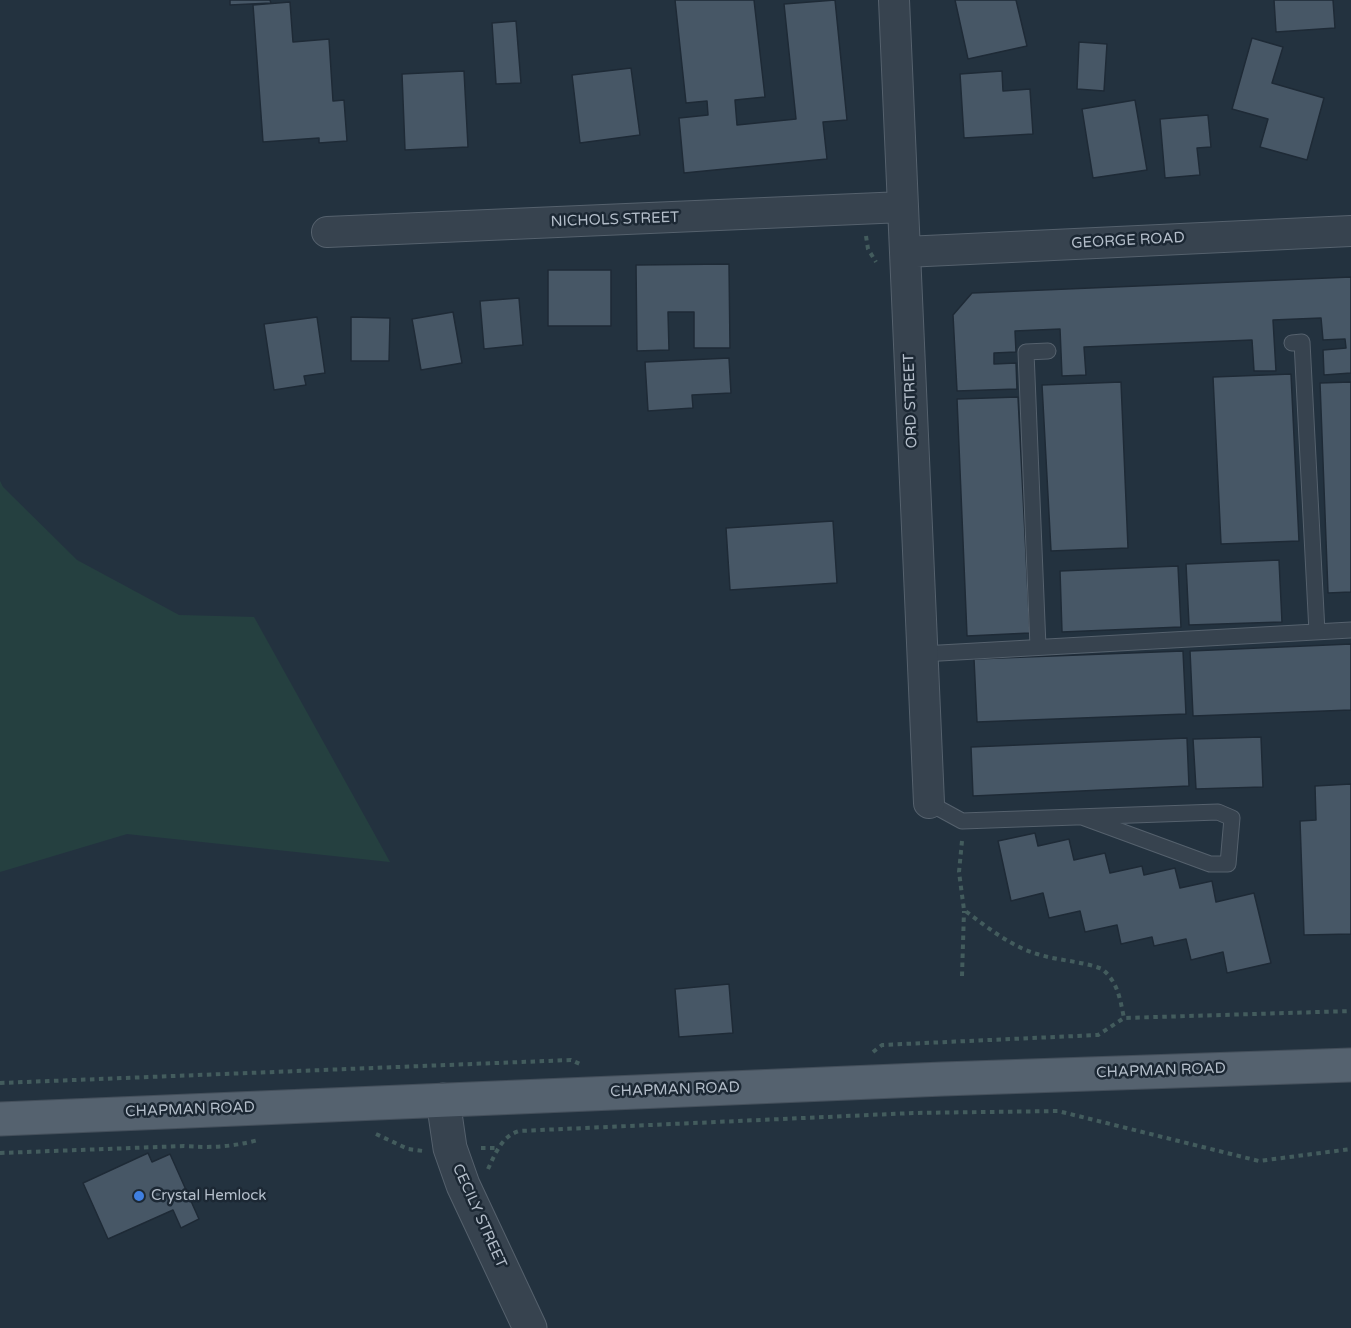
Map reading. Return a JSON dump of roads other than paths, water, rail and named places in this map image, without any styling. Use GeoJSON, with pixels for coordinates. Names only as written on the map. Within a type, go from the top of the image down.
{"type":"FeatureCollection","features":[{"type":"Feature","properties":{"kind":"main road","name":"CHAPMAN ROAD"},"geometry":{"type":"LineString","coordinates":[[0,1119],[955,1078],[1351,1065]]}},
{"type":"Feature","properties":{"kind":"street","name":"ORD STREET"},"geometry":{"type":"LineString","coordinates":[[894,0],[929,803]]}},
{"type":"Feature","properties":{"kind":"street","name":"NICHOLS STREET"},"geometry":{"type":"LineString","coordinates":[[327,232],[903,207]]}},
{"type":"Feature","properties":{"kind":"street","name":"GEORGE ROAD"},"geometry":{"type":"LineString","coordinates":[[905,252],[1351,231]]}},
{"type":"Feature","properties":{"kind":"street","name":"CECILY STREET"},"geometry":{"type":"LineString","coordinates":[[442,1100],[450,1148],[463,1185],[530,1328]]}},
{"type":"Feature","properties":{"kind":"lane"},"geometry":{"type":"LineString","coordinates":[[1292,343],[1302,342],[1317,632]]}},
{"type":"Feature","properties":{"kind":"lane"},"geometry":{"type":"LineString","coordinates":[[1038,647],[1026,352],[1047,351]]}},
{"type":"Feature","properties":{"kind":"lane"},"geometry":{"type":"LineString","coordinates":[[922,654],[1351,630]]}},
{"type":"Feature","properties":{"kind":"lane"},"geometry":{"type":"LineString","coordinates":[[929,803],[962,821],[1218,812],[1232,818],[1228,864],[1210,864],[1082,817]]}},
{"type":"Feature","properties":{"kind":"place","name":"Crystal Hemlock"},"geometry":{"type":"Point","coordinates":[139,1196]}}]}
